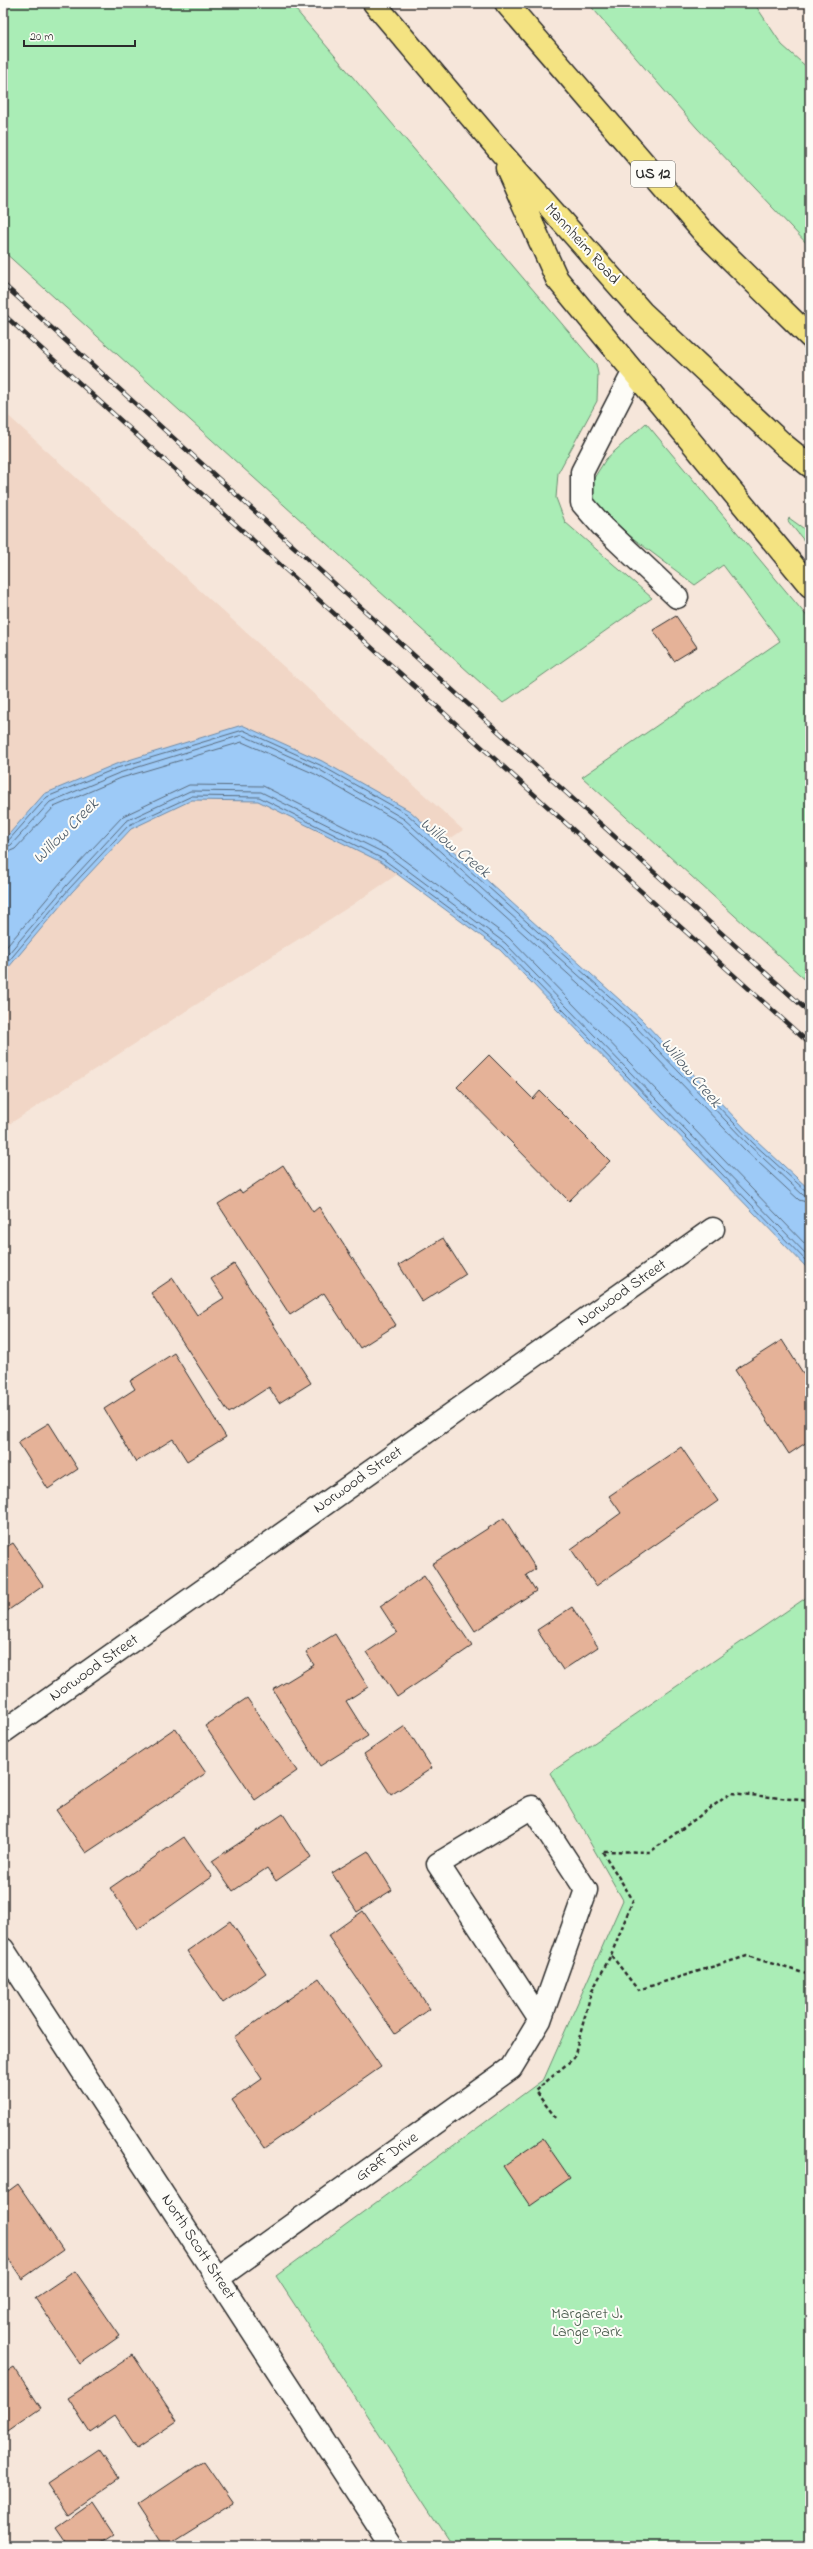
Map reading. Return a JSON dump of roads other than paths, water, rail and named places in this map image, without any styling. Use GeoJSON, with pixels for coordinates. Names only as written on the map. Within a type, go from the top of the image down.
{"type":"FeatureCollection","features":[{"type":"Feature","properties":{"kind":"main road","name":"Mannheim Road"},"geometry":{"type":"LineString","coordinates":[[374,3],[498,149],[642,312],[784,445],[810,466]]}},
{"type":"Feature","properties":{"kind":"main road","name":"US 12"},"geometry":{"type":"LineString","coordinates":[[506,3],[705,234],[810,337]]}},
{"type":"Feature","properties":{"kind":"main road"},"geometry":{"type":"LineString","coordinates":[[498,149],[557,280],[810,586]]}},
{"type":"Feature","properties":{"kind":"street"},"geometry":{"type":"LineString","coordinates":[[633,373],[582,472],[582,503],[603,527],[677,597]]}},
{"type":"Feature","properties":{"kind":"street","name":"Norwood Street"},"geometry":{"type":"LineString","coordinates":[[3,1732],[713,1229]]}},
{"type":"Feature","properties":{"kind":"street","name":"Graff Drive"},"geometry":{"type":"LineString","coordinates":[[218,2278],[511,2068],[540,2020],[586,1890],[532,1807],[438,1864],[540,2020]]}},
{"type":"Feature","properties":{"kind":"street","name":"North Scott Street"},"geometry":{"type":"LineString","coordinates":[[3,1949],[392,2546]]}},
{"type":"Feature","properties":{"kind":"water","name":"Willow Creek"},"geometry":{"type":"Polygon","coordinates":[[[242,725],[322,761],[410,811],[641,1019],[756,1140],[810,1190],[810,1271],[500,950],[381,862],[258,801],[192,800],[131,829],[72,892],[3,974],[3,841],[44,794],[116,764],[242,725]]]}},
{"type":"Feature","properties":{"kind":"railway"},"geometry":{"type":"LineString","coordinates":[[3,284],[810,1013]]}},
{"type":"Feature","properties":{"kind":"railway"},"geometry":{"type":"LineString","coordinates":[[3,314],[810,1044]]}},
{"type":"Feature","properties":{"kind":"park label","name":"Margaret J. Lange Park"},"geometry":{"type":"Point","coordinates":[587,2323]}}]}
